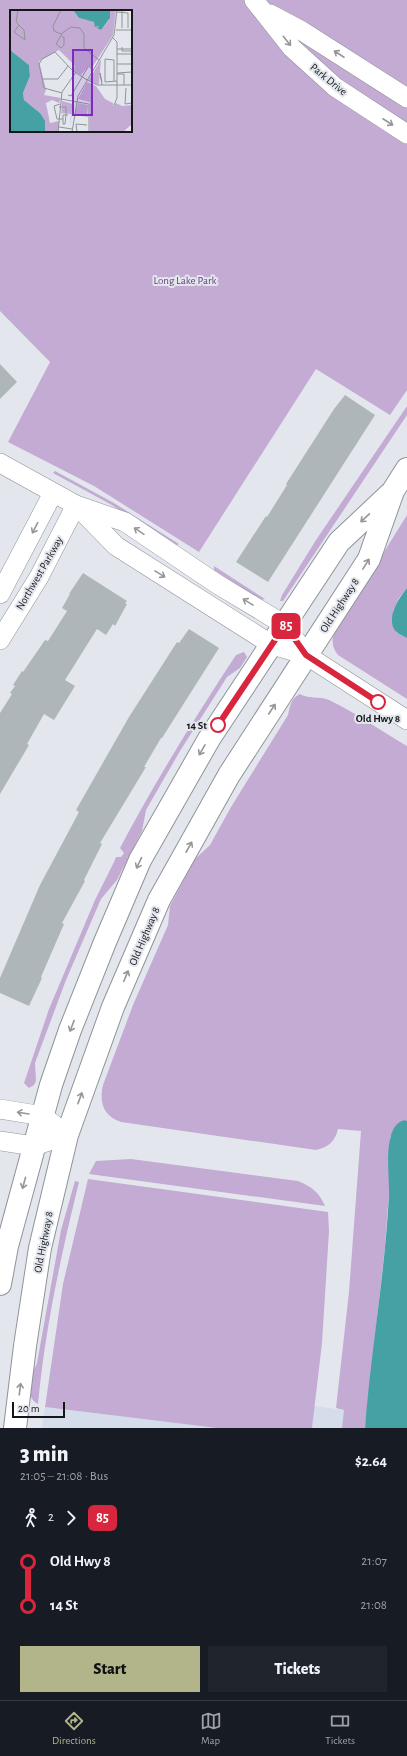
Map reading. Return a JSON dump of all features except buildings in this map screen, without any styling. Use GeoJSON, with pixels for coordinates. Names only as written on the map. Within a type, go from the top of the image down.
{"type":"FeatureCollection","features":[{"type":"Feature","properties":{"kind":"street","name":"Park Drive"},"geometry":{"type":"LineString","coordinates":[[259,5],[407,98]]}},
{"type":"Feature","properties":{"kind":"street","name":"Park Drive"},"geometry":{"type":"LineString","coordinates":[[259,5],[292,48],[335,87],[351,96],[407,134]]}},
{"type":"Feature","properties":{"kind":"street"},"geometry":{"type":"LineString","coordinates":[[351,96],[367,72]]}},
{"type":"Feature","properties":{"kind":"street"},"geometry":{"type":"LineString","coordinates":[[0,463],[76,505],[126,522],[195,569],[285,625],[306,655]]}},
{"type":"Feature","properties":{"kind":"street","name":"Old Highway 8"},"geometry":{"type":"LineString","coordinates":[[15,1428],[25,1346],[40,1248],[67,1135],[113,1007],[159,900],[229,775],[369,559],[393,491],[407,469]]}},
{"type":"Feature","properties":{"kind":"street","name":"Old Highway 8"},"geometry":{"type":"LineString","coordinates":[[0,1284],[7,1246],[42,1116],[70,1030],[140,860],[209,739],[339,542],[393,491]]}},
{"type":"Feature","properties":{"kind":"street","name":"Northwest Parkway"},"geometry":{"type":"LineString","coordinates":[[0,594],[53,493]]}},
{"type":"Feature","properties":{"kind":"street"},"geometry":{"type":"LineString","coordinates":[[76,505],[116,546],[272,645],[306,655],[407,720]]}},
{"type":"Feature","properties":{"kind":"street","name":"Northwest Parkway"},"geometry":{"type":"LineString","coordinates":[[0,640],[39,577],[76,505]]}},
{"type":"Feature","properties":{"kind":"street"},"geometry":{"type":"LineString","coordinates":[[180,587],[195,569]]}},
{"type":"Feature","properties":{"kind":"street"},"geometry":{"type":"LineString","coordinates":[[0,1109],[42,1116],[67,1135]]}},
{"type":"Feature","properties":{"kind":"street"},"geometry":{"type":"LineString","coordinates":[[0,1141],[34,1146],[67,1135]]}},
{"type":"Feature","properties":{"kind":"shaded area"},"geometry":{"type":"Polygon","coordinates":[[[314,1406],[344,1410],[342,1428],[312,1428],[314,1406]]]}},
{"type":"Feature","properties":{"kind":"shaded area"},"geometry":{"type":"Polygon","coordinates":[[[45,1407],[217,1428],[42,1428],[45,1407]]]}},
{"type":"Feature","properties":{"kind":"green space","name":"Long Lake Park"},"geometry":{"type":"Polygon","coordinates":[[[0,0],[407,0],[407,390],[390,415],[316,369],[199,552],[94,486],[8,442],[50,362],[0,311],[0,0]]]}},
{"type":"Feature","properties":{"kind":"green space"},"geometry":{"type":"Polygon","coordinates":[[[407,406],[407,415],[283,601],[280,601],[282,595],[316,540],[407,406]]]}},
{"type":"Feature","properties":{"kind":"green space"},"geometry":{"type":"Polygon","coordinates":[[[55,471],[114,503],[179,544],[176,546],[110,504],[53,473],[55,471]]]}},
{"type":"Feature","properties":{"kind":"green space"},"geometry":{"type":"Polygon","coordinates":[[[407,515],[407,588],[399,598],[393,611],[396,632],[407,638],[407,699],[338,655],[333,647],[333,638],[335,631],[407,515]]]}},
{"type":"Feature","properties":{"kind":"green space"},"geometry":{"type":"Polygon","coordinates":[[[214,566],[265,599],[260,600],[214,570],[214,566]]]}},
{"type":"Feature","properties":{"kind":"green space"},"geometry":{"type":"Polygon","coordinates":[[[244,652],[247,657],[240,668],[227,677],[180,751],[146,810],[142,831],[117,880],[101,899],[66,980],[35,1063],[36,1081],[34,1085],[29,1088],[24,1083],[49,1009],[95,900],[116,857],[121,857],[124,853],[120,848],[161,774],[206,702],[236,655],[244,652]]]}},
{"type":"Feature","properties":{"kind":"green space"},"geometry":{"type":"Polygon","coordinates":[[[300,694],[303,696],[329,700],[359,716],[407,746],[407,1121],[405,1120],[390,1137],[389,1193],[385,1246],[365,1428],[342,1428],[344,1410],[336,1408],[349,1292],[361,1131],[338,1129],[331,1143],[316,1150],[121,1122],[106,1112],[102,1103],[103,1085],[133,1005],[168,925],[170,906],[195,859],[210,845],[231,807],[288,715],[290,705],[300,694]]]}},
{"type":"Feature","properties":{"kind":"green space"},"geometry":{"type":"Polygon","coordinates":[[[131,1159],[298,1181],[314,1190],[325,1206],[89,1174],[96,1161],[131,1159]]]}},
{"type":"Feature","properties":{"kind":"green space"},"geometry":{"type":"Polygon","coordinates":[[[88,1179],[328,1212],[329,1231],[322,1343],[312,1428],[217,1428],[45,1407],[63,1284],[88,1179]]]}},
{"type":"Feature","properties":{"kind":"green space"},"geometry":{"type":"Polygon","coordinates":[[[75,1181],[79,1182],[54,1292],[38,1404],[30,1395],[28,1387],[29,1378],[37,1363],[61,1230],[75,1181]]]}},
{"type":"Feature","properties":{"kind":"water"},"geometry":{"type":"Polygon","coordinates":[[[407,588],[407,638],[394,629],[392,618],[395,607],[407,588]]]}},
{"type":"Feature","properties":{"kind":"water"},"geometry":{"type":"Polygon","coordinates":[[[405,1120],[407,1121],[407,1428],[365,1428],[387,1224],[389,1195],[388,1152],[393,1131],[397,1124],[405,1120]]]}},
{"type":"Feature","properties":{"kind":"bus line","name":"85"},"geometry":{"type":"LineString","coordinates":[[218,725],[285,625],[306,655],[378,702]]}},
{"type":"Feature","properties":{"kind":"place","name":"Old Hwy 8"},"geometry":{"type":"Point","coordinates":[378,702]}},
{"type":"Feature","properties":{"kind":"place","name":"14 St"},"geometry":{"type":"Point","coordinates":[218,725]}}]}
